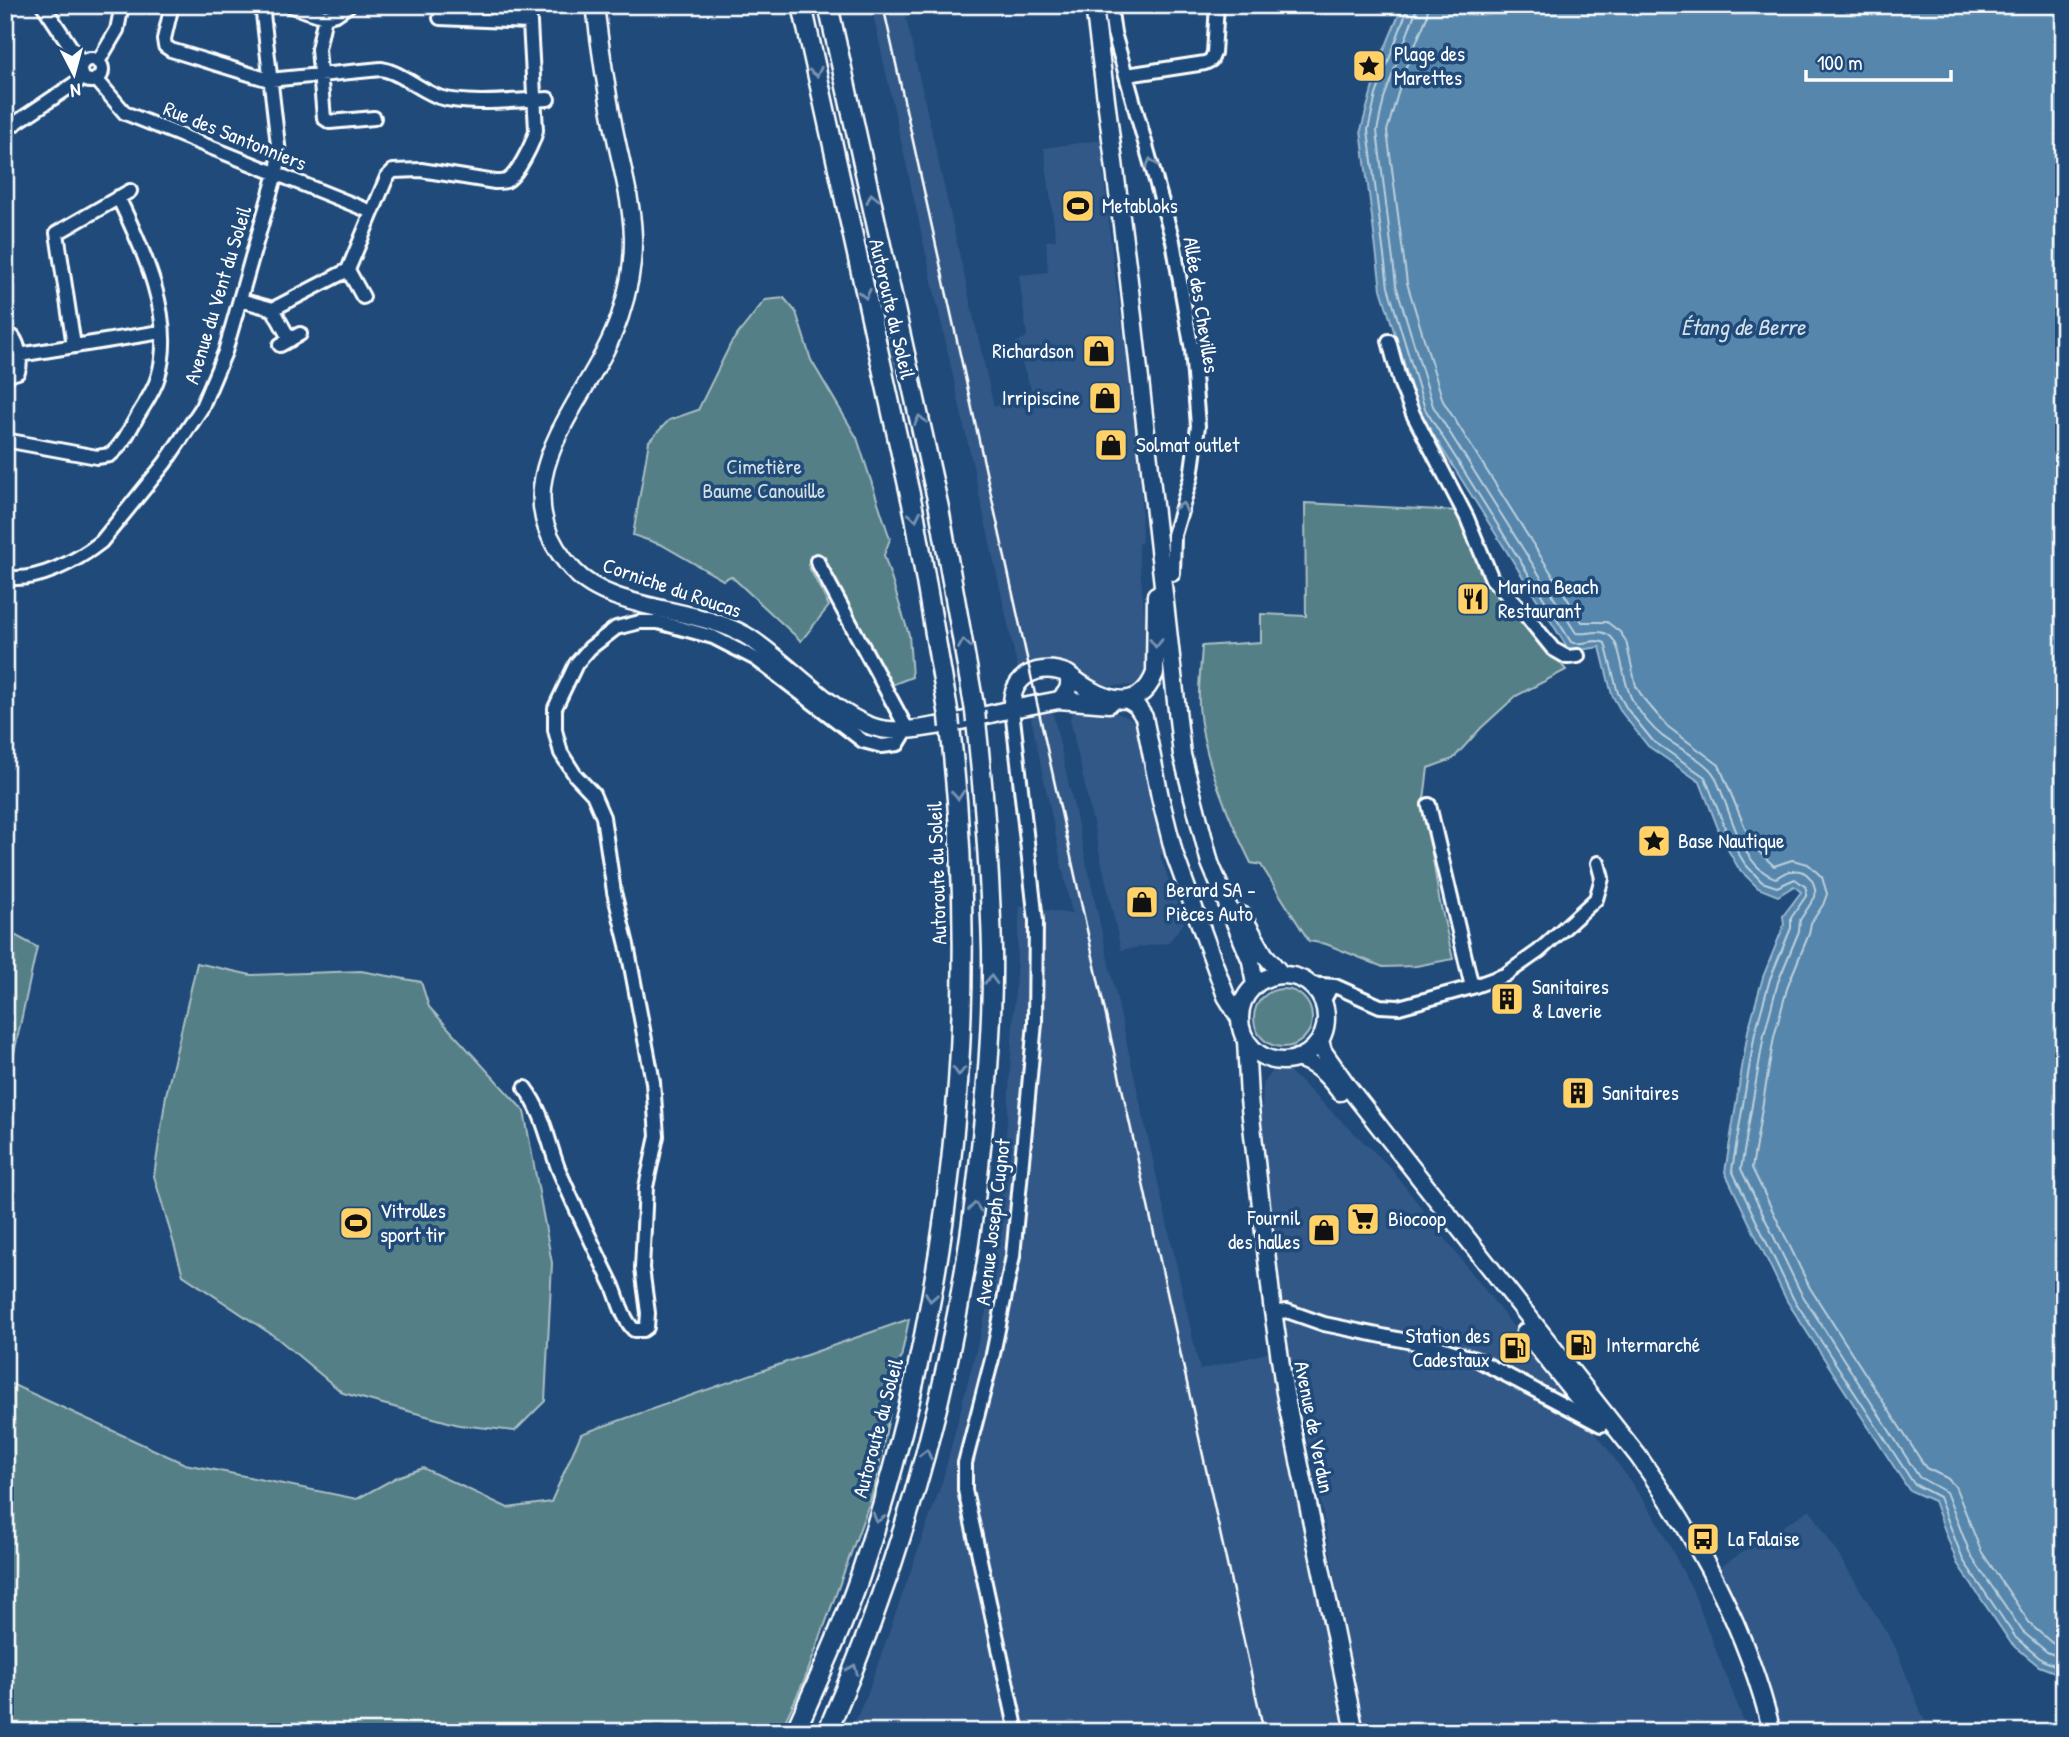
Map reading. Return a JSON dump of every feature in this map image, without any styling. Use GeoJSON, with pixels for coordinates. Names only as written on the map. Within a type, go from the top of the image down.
{"type":"FeatureCollection","features":[{"type":"Feature","properties":{"kind":"highway","name":"Autoroute du Soleil"},"geometry":{"type":"LineString","coordinates":[[796,1732],[859,1578],[893,1468],[923,1342],[942,1236],[957,1119],[963,878],[949,722],[915,517],[802,5]]}},
{"type":"Feature","properties":{"kind":"highway","name":"Autoroute du Soleil"},"geometry":{"type":"LineString","coordinates":[[827,1732],[882,1596],[919,1484],[948,1366],[971,1243],[987,1096],[992,951],[987,836],[976,716],[939,508],[828,5]]}},
{"type":"Feature","properties":{"kind":"main road","name":"Corniche du Roucas"},"geometry":{"type":"LineString","coordinates":[[594,5],[614,129],[629,192],[635,233],[632,266],[620,317],[604,355],[555,436],[545,466],[541,497],[547,528],[558,553],[576,573],[599,589],[714,621],[752,639],[851,717],[872,727],[908,729],[1059,700],[1097,701],[1124,708],[1133,712],[1146,725]]}},
{"type":"Feature","properties":{"kind":"main road"},"geometry":{"type":"LineString","coordinates":[[1094,5],[1158,526],[1182,755],[1210,863],[1251,961],[1250,992],[1240,1019]]}},
{"type":"Feature","properties":{"kind":"main road"},"geometry":{"type":"LineString","coordinates":[[1102,5],[1114,77],[1194,764],[1219,860],[1246,923],[1264,954],[1282,975]]}},
{"type":"Feature","properties":{"kind":"main road"},"geometry":{"type":"LineString","coordinates":[[1128,700],[1143,694],[1151,685],[1155,673],[1158,526]]}},
{"type":"Feature","properties":{"kind":"main road"},"geometry":{"type":"LineString","coordinates":[[1012,709],[1016,685],[1023,676],[1057,670],[1068,674],[1096,694],[1128,700],[1141,711],[1174,853],[1226,996],[1240,1019],[1246,1040],[1253,1127]]}},
{"type":"Feature","properties":{"kind":"main road"},"geometry":{"type":"LineString","coordinates":[[1059,700],[1069,688],[1068,674]]}},
{"type":"Feature","properties":{"kind":"main road"},"geometry":{"type":"LineString","coordinates":[[1226,996],[1250,992],[1263,980],[1282,975],[1296,977],[1309,984],[1323,1002],[1324,1028],[1314,1048],[1297,1058]]}},
{"type":"Feature","properties":{"kind":"main road"},"geometry":{"type":"LineString","coordinates":[[1246,1040],[1254,1049],[1276,1060]]}},
{"type":"Feature","properties":{"kind":"main road"},"geometry":{"type":"LineString","coordinates":[[1320,1040],[1323,1051],[1349,1088],[1630,1446],[1676,1510],[1731,1612],[1764,1698],[1772,1732]]}},
{"type":"Feature","properties":{"kind":"main road"},"geometry":{"type":"LineString","coordinates":[[1253,1127],[1257,1077],[1261,1069],[1276,1060],[1297,1058],[1312,1063],[1329,1077],[1557,1373],[1634,1465],[1659,1502],[1715,1601],[1744,1674],[1762,1732]]}},
{"type":"Feature","properties":{"kind":"main road","name":"Avenue de Verdun"},"geometry":{"type":"LineString","coordinates":[[1253,1127],[1273,1313],[1285,1393],[1355,1732]]}},
{"type":"Feature","properties":{"kind":"street"},"geometry":{"type":"LineString","coordinates":[[43,5],[82,64]]}},
{"type":"Feature","properties":{"kind":"street"},"geometry":{"type":"LineString","coordinates":[[5,130],[101,71],[98,62],[117,30],[122,5]]}},
{"type":"Feature","properties":{"kind":"street"},"geometry":{"type":"LineString","coordinates":[[172,5],[164,39],[165,46],[269,80],[381,69],[451,100],[542,99]]}},
{"type":"Feature","properties":{"kind":"street","name":"Avenue du Vent du Soleil"},"geometry":{"type":"LineString","coordinates":[[5,577],[23,579],[43,574],[92,549],[107,536],[165,463],[197,417],[221,363],[279,154],[262,5]]}},
{"type":"Feature","properties":{"kind":"street"},"geometry":{"type":"LineString","coordinates":[[288,5],[325,17],[336,14],[349,5]]}},
{"type":"Feature","properties":{"kind":"street"},"geometry":{"type":"LineString","coordinates":[[240,300],[272,309],[348,270],[387,177],[393,171],[421,170],[495,182],[509,180],[535,137],[542,99],[529,5]]}},
{"type":"Feature","properties":{"kind":"street","name":"Allée des Chevilles"},"geometry":{"type":"LineString","coordinates":[[1110,5],[1114,33],[1173,241],[1192,349],[1198,426],[1191,477],[1174,535],[1173,574]]}},
{"type":"Feature","properties":{"kind":"street"},"geometry":{"type":"LineString","coordinates":[[1127,75],[1211,60],[1214,53],[1217,5]]}},
{"type":"Feature","properties":{"kind":"street"},"geometry":{"type":"LineString","coordinates":[[325,17],[318,49],[326,120],[330,122],[374,118]]}},
{"type":"Feature","properties":{"kind":"street"},"geometry":{"type":"LineString","coordinates":[[440,18],[530,22]]}},
{"type":"Feature","properties":{"kind":"street"},"geometry":{"type":"LineString","coordinates":[[90,79],[80,70],[82,64],[88,60],[98,62]]}},
{"type":"Feature","properties":{"kind":"street","name":"Rue des Santonniers"},"geometry":{"type":"LineString","coordinates":[[90,79],[125,113],[372,212]]}},
{"type":"Feature","properties":{"kind":"street"},"geometry":{"type":"LineString","coordinates":[[74,346],[57,233],[130,191]]}},
{"type":"Feature","properties":{"kind":"street"},"geometry":{"type":"LineString","coordinates":[[5,440],[97,457],[110,455],[134,423],[155,387],[161,364],[161,332],[153,282],[140,244],[118,198]]}},
{"type":"Feature","properties":{"kind":"street"},"geometry":{"type":"LineString","coordinates":[[348,270],[363,297]]}},
{"type":"Feature","properties":{"kind":"street"},"geometry":{"type":"LineString","coordinates":[[272,309],[290,340]]}},
{"type":"Feature","properties":{"kind":"street"},"geometry":{"type":"LineString","coordinates":[[19,355],[161,332]]}},
{"type":"Feature","properties":{"kind":"street"},"geometry":{"type":"LineString","coordinates":[[5,337],[13,337],[17,341],[21,366],[19,372],[5,376]]}},
{"type":"Feature","properties":{"kind":"street"},"geometry":{"type":"LineString","coordinates":[[1389,341],[1397,374],[1413,414],[1467,519],[1492,579],[1553,649],[1567,657],[1578,656]]}},
{"type":"Feature","properties":{"kind":"street"},"geometry":{"type":"LineString","coordinates":[[525,1088],[544,1121],[547,1139],[572,1201],[620,1301],[627,1323],[634,1330],[643,1330],[647,1327],[648,1313],[642,1268],[646,1187],[657,1136],[653,1082],[614,892],[603,817],[593,794],[575,775],[561,753],[555,730],[555,708],[576,664],[590,648],[615,628],[640,622],[659,622],[713,637],[756,659],[863,741],[882,746],[898,744],[908,729],[817,561]]}},
{"type":"Feature","properties":{"kind":"street","name":"Avenue Joseph Cugnot"},"geometry":{"type":"LineString","coordinates":[[1012,709],[1036,921],[1035,1023],[1013,1256],[992,1359],[965,1463],[965,1490],[1017,1732]]}},
{"type":"Feature","properties":{"kind":"street"},"geometry":{"type":"LineString","coordinates":[[1429,805],[1472,987]]}},
{"type":"Feature","properties":{"kind":"street"},"geometry":{"type":"LineString","coordinates":[[1309,984],[1335,986],[1380,1006],[1399,1007],[1472,987],[1504,975],[1539,951],[1596,899],[1602,878],[1598,863]]}},
{"type":"Feature","properties":{"kind":"street"},"geometry":{"type":"LineString","coordinates":[[1323,1002],[1330,989],[1335,986]]}},
{"type":"Feature","properties":{"kind":"street"},"geometry":{"type":"LineString","coordinates":[[1273,1313],[1287,1311],[1324,1324],[1441,1348],[1478,1360],[1601,1425]]}},
{"type":"Feature","properties":{"kind":"shaded area"},"geometry":{"type":"Polygon","coordinates":[[[871,5],[903,5],[994,407],[1031,389],[1015,343],[1027,337],[1019,275],[1048,272],[1046,241],[1056,240],[1044,148],[1100,140],[1113,263],[1140,446],[1142,542],[1138,544],[1150,676],[1142,685],[1104,686],[1048,663],[1018,670],[871,5]]]}},
{"type":"Feature","properties":{"kind":"shaded area"},"geometry":{"type":"Polygon","coordinates":[[[1052,709],[1200,1370],[1270,1352],[1305,1543],[1345,1732],[850,1732],[868,1692],[942,1482],[991,1292],[1007,1123],[1020,906],[1072,914],[1030,713],[1052,709]]]}},
{"type":"Feature","properties":{"kind":"shaded area"},"geometry":{"type":"Polygon","coordinates":[[[1073,709],[1114,712],[1130,718],[1138,726],[1150,798],[1166,854],[1160,855],[1184,923],[1168,943],[1121,950],[1070,719],[1073,709]]]}},
{"type":"Feature","properties":{"kind":"shaded area"},"geometry":{"type":"Polygon","coordinates":[[[1286,1068],[1389,1166],[1605,1445],[1655,1517],[1692,1589],[1746,1732],[1364,1732],[1317,1482],[1282,1330],[1261,1139],[1263,1084],[1272,1072],[1286,1068]]]}},
{"type":"Feature","properties":{"kind":"shaded area"},"geometry":{"type":"Polygon","coordinates":[[[1810,1509],[1894,1644],[1929,1732],[1775,1732],[1768,1701],[1720,1567],[1810,1509]]]}},
{"type":"Feature","properties":{"kind":"green space","name":"Cimetière Baume Canouille"},"geometry":{"type":"Polygon","coordinates":[[[784,298],[796,312],[811,360],[857,438],[890,539],[884,555],[909,635],[912,677],[889,686],[836,584],[825,557],[808,565],[829,606],[801,641],[731,576],[723,580],[662,545],[633,535],[649,441],[669,420],[698,410],[731,343],[765,300],[784,298]]]}},
{"type":"Feature","properties":{"kind":"green space"},"geometry":{"type":"Polygon","coordinates":[[[1305,503],[1459,511],[1480,565],[1566,670],[1516,696],[1481,728],[1453,759],[1428,768],[1424,800],[1439,898],[1453,959],[1416,966],[1383,967],[1326,944],[1309,941],[1261,865],[1251,863],[1211,766],[1199,706],[1202,646],[1261,642],[1261,614],[1306,616],[1305,503]]]}},
{"type":"Feature","properties":{"kind":"green space"},"geometry":{"type":"Polygon","coordinates":[[[5,930],[37,947],[5,1095],[5,930]]]}},
{"type":"Feature","properties":{"kind":"green space","name":"Vitrolles sport tir"},"geometry":{"type":"Polygon","coordinates":[[[197,963],[251,975],[361,971],[421,982],[429,1007],[524,1111],[552,1263],[545,1401],[515,1431],[459,1425],[343,1393],[277,1338],[183,1275],[154,1176],[166,1095],[197,963]]]}},
{"type":"Feature","properties":{"kind":"green space"},"geometry":{"type":"Polygon","coordinates":[[[1283,989],[1294,991],[1307,1002],[1312,1018],[1310,1029],[1299,1042],[1283,1047],[1272,1045],[1259,1034],[1254,1018],[1256,1007],[1267,994],[1283,989]]]}},
{"type":"Feature","properties":{"kind":"green space"},"geometry":{"type":"Polygon","coordinates":[[[909,1319],[874,1490],[805,1679],[780,1732],[5,1732],[5,1381],[185,1464],[357,1499],[397,1477],[423,1468],[508,1508],[551,1502],[581,1434],[909,1319]]]}},
{"type":"Feature","properties":{"kind":"water","name":"Étang de Berre"},"geometry":{"type":"Polygon","coordinates":[[[1403,5],[2064,5],[2064,1679],[2060,1674],[2039,1666],[2011,1643],[1957,1563],[1934,1501],[1909,1490],[1787,1301],[1725,1172],[1748,1031],[1763,977],[1784,925],[1783,916],[1801,892],[1794,886],[1778,896],[1758,888],[1739,869],[1723,841],[1700,782],[1648,746],[1622,713],[1612,695],[1600,647],[1574,651],[1567,647],[1419,412],[1381,289],[1361,130],[1380,60],[1403,5]]]}},
{"type":"Feature","properties":{"kind":"railway"},"geometry":{"type":"LineString","coordinates":[[883,5],[1264,1732]]}},
{"type":"Feature","properties":{"kind":"place","name":"Plage des Marettes"},"geometry":{"type":"Point","coordinates":[1369,66]}},
{"type":"Feature","properties":{"kind":"place","name":"Metabloks"},"geometry":{"type":"Point","coordinates":[1078,206]}},
{"type":"Feature","properties":{"kind":"place","name":"Richardson"},"geometry":{"type":"Point","coordinates":[1099,351]}},
{"type":"Feature","properties":{"kind":"place","name":"Irripiscine"},"geometry":{"type":"Point","coordinates":[1105,398]}},
{"type":"Feature","properties":{"kind":"place","name":"Solmat outlet"},"geometry":{"type":"Point","coordinates":[1111,445]}},
{"type":"Feature","properties":{"kind":"place","name":"Marina Beach Restaurant"},"geometry":{"type":"Point","coordinates":[1473,599]}},
{"type":"Feature","properties":{"kind":"place","name":"Base Nautique"},"geometry":{"type":"Point","coordinates":[1654,841]}},
{"type":"Feature","properties":{"kind":"place","name":"Berard SA - Pièces Auto"},"geometry":{"type":"Point","coordinates":[1142,902]}},
{"type":"Feature","properties":{"kind":"place","name":"Sanitaires & Laverie"},"geometry":{"type":"Point","coordinates":[1507,999]}},
{"type":"Feature","properties":{"kind":"place","name":"Sanitaires"},"geometry":{"type":"Point","coordinates":[1578,1093]}},
{"type":"Feature","properties":{"kind":"place","name":"Biocoop"},"geometry":{"type":"Point","coordinates":[1363,1219]}},
{"type":"Feature","properties":{"kind":"place","name":"Vitrolles sport tir"},"geometry":{"type":"Point","coordinates":[356,1223]}},
{"type":"Feature","properties":{"kind":"place","name":"Fournil des halles"},"geometry":{"type":"Point","coordinates":[1324,1230]}},
{"type":"Feature","properties":{"kind":"place","name":"Intermarché"},"geometry":{"type":"Point","coordinates":[1581,1345]}},
{"type":"Feature","properties":{"kind":"place","name":"Station des Cadestaux"},"geometry":{"type":"Point","coordinates":[1515,1348]}},
{"type":"Feature","properties":{"kind":"place","name":"La Falaise"},"geometry":{"type":"Point","coordinates":[1703,1539]}}]}
